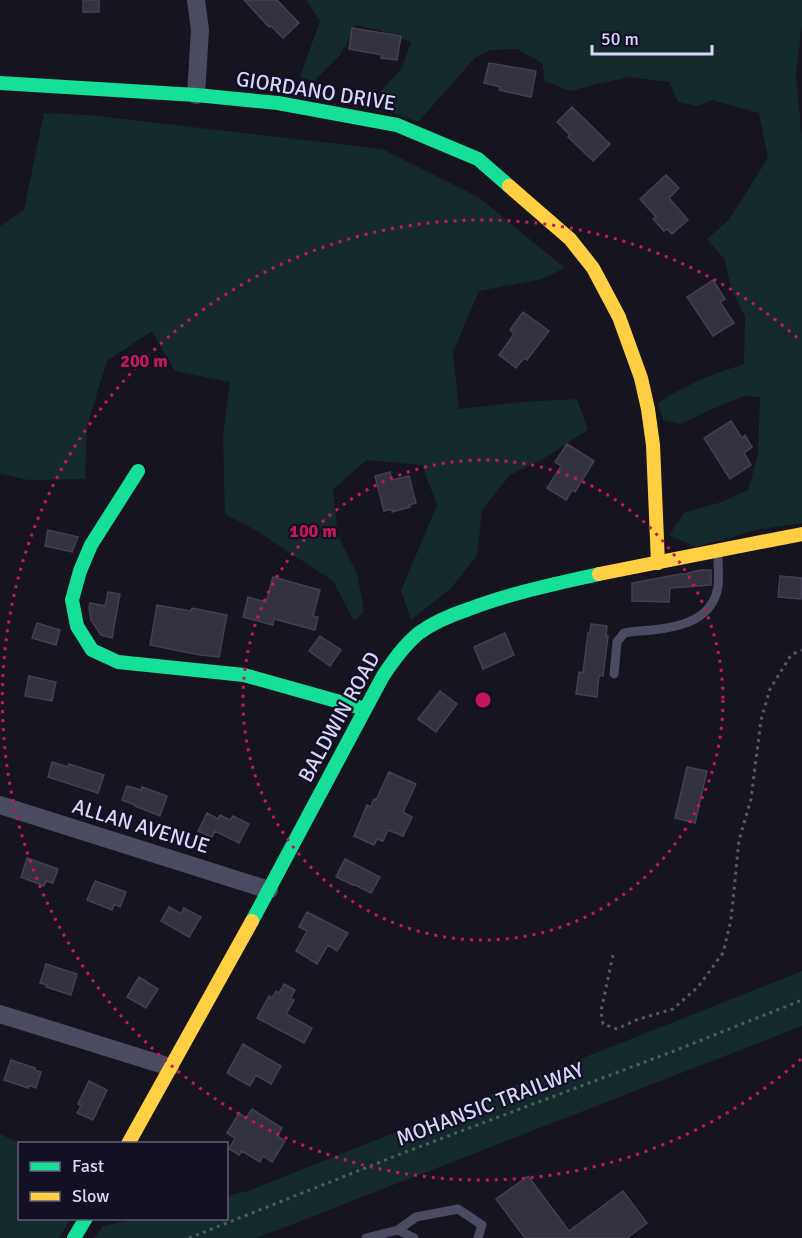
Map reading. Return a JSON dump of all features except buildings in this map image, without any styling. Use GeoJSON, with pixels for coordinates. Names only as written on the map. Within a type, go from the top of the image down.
{"type":"FeatureCollection","features":[{"type":"Feature","properties":{"kind":"street"},"geometry":{"type":"LineString","coordinates":[[196,0],[201,30],[196,95]]}},
{"type":"Feature","properties":{"kind":"street","name":"GIORDANO DRIVE"},"geometry":{"type":"LineString","coordinates":[[0,83],[196,95],[278,103],[397,125],[478,159],[570,239],[593,268],[619,317],[641,378],[648,410],[653,445],[658,563]]}},
{"type":"Feature","properties":{"kind":"street"},"geometry":{"type":"LineString","coordinates":[[138,471],[92,545],[80,571],[72,600],[77,626],[92,650],[118,662],[244,675],[365,710]]}},
{"type":"Feature","properties":{"kind":"street","name":"BALDWIN ROAD"},"geometry":{"type":"LineString","coordinates":[[129,1142],[269,890],[383,676],[397,654],[410,640],[425,629],[449,617],[483,603],[521,592],[574,579],[802,534]]}},
{"type":"Feature","properties":{"kind":"street","name":"ALLAN AVENUE"},"geometry":{"type":"LineString","coordinates":[[0,806],[269,890]]}},
{"type":"Feature","properties":{"kind":"street"},"geometry":{"type":"LineString","coordinates":[[0,1014],[170,1067]]}},
{"type":"Feature","properties":{"kind":"street"},"geometry":{"type":"LineString","coordinates":[[74,1238],[85,1220]]}},
{"type":"Feature","properties":{"kind":"lane"},"geometry":{"type":"LineString","coordinates":[[614,674],[617,642],[624,633],[675,627],[705,613],[713,602],[717,587],[718,551]]}},
{"type":"Feature","properties":{"kind":"lane"},"geometry":{"type":"LineString","coordinates":[[366,1238],[398,1230],[416,1217],[458,1209],[482,1225],[478,1238]]}},
{"type":"Feature","properties":{"kind":"lane"},"geometry":{"type":"LineString","coordinates":[[398,1230],[414,1238]]}},
{"type":"Feature","properties":{"kind":"path"},"geometry":{"type":"LineString","coordinates":[[613,955],[601,1011],[603,1024],[617,1029],[636,1020],[673,1009],[698,987],[723,953],[730,920],[739,840],[751,800],[761,720],[770,689],[791,655],[802,650]]}},
{"type":"Feature","properties":{"kind":"path","name":"MOHANSIC TRAILWAY"},"geometry":{"type":"LineString","coordinates":[[189,1238],[802,1000]]}},
{"type":"Feature","properties":{"kind":"green space"},"geometry":{"type":"Polygon","coordinates":[[[306,0],[802,0],[802,25],[796,74],[802,139],[802,523],[756,530],[696,547],[669,535],[685,512],[719,503],[748,490],[758,455],[760,397],[744,396],[681,424],[663,420],[658,403],[700,380],[744,364],[745,317],[731,288],[725,260],[707,239],[729,220],[768,158],[759,113],[712,100],[698,106],[678,102],[669,82],[630,77],[570,91],[545,81],[542,63],[517,49],[490,50],[475,58],[418,122],[375,106],[381,91],[402,68],[411,42],[356,25],[340,55],[314,81],[300,77],[320,21],[306,0]]]}},
{"type":"Feature","properties":{"kind":"green space"},"geometry":{"type":"Polygon","coordinates":[[[44,113],[89,115],[382,149],[478,197],[565,268],[542,279],[479,291],[453,352],[459,409],[520,402],[577,399],[588,430],[541,460],[510,475],[482,510],[477,555],[451,588],[411,620],[401,591],[437,505],[422,465],[366,460],[333,490],[338,536],[357,573],[364,611],[354,621],[333,581],[257,531],[225,514],[223,434],[230,382],[175,371],[152,331],[107,361],[87,426],[85,479],[29,480],[0,474],[0,226],[24,210],[44,113]]]}},
{"type":"Feature","properties":{"kind":"green space"},"geometry":{"type":"Polygon","coordinates":[[[802,971],[802,1026],[257,1238],[94,1238],[103,1226],[132,1220],[228,1220],[228,1196],[248,1191],[802,971]]]}},
{"type":"Feature","properties":{"kind":"green space"},"geometry":{"type":"Polygon","coordinates":[[[0,1134],[18,1142],[18,1220],[70,1220],[59,1238],[0,1238],[0,1134]]]}},
{"type":"Feature","properties":{"kind":"traffic: fast"},"geometry":{"type":"LineString","coordinates":[[0,83],[196,95],[278,103],[397,125],[478,159],[509,186]]}},
{"type":"Feature","properties":{"kind":"traffic: fast"},"geometry":{"type":"LineString","coordinates":[[138,471],[91,545],[80,571],[72,600],[77,626],[92,650],[118,662],[244,675],[365,709]]}},
{"type":"Feature","properties":{"kind":"traffic: fast"},"geometry":{"type":"LineString","coordinates":[[252,921],[383,676],[408,643],[431,625],[462,611],[550,585],[599,574]]}},
{"type":"Feature","properties":{"kind":"traffic: fast"},"geometry":{"type":"LineString","coordinates":[[74,1238],[85,1220]]}},
{"type":"Feature","properties":{"kind":"traffic: slow"},"geometry":{"type":"LineString","coordinates":[[509,186],[570,239],[593,268],[619,317],[641,378],[648,409],[653,445],[658,563]]}},
{"type":"Feature","properties":{"kind":"traffic: slow"},"geometry":{"type":"LineString","coordinates":[[599,574],[802,534]]}},
{"type":"Feature","properties":{"kind":"traffic: slow"},"geometry":{"type":"LineString","coordinates":[[129,1142],[252,921]]}}]}
